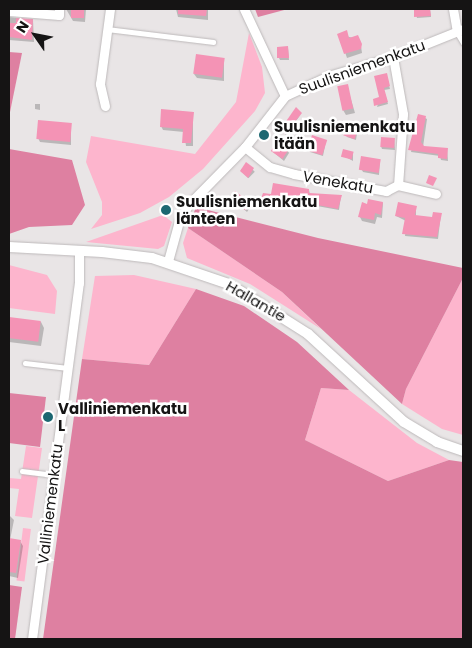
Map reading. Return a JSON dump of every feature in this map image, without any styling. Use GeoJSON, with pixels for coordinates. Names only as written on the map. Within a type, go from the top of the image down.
{"type":"FeatureCollection","features":[{"type":"Feature","properties":{"kind":"street"},"geometry":{"type":"LineString","coordinates":[[9,11],[59,15],[59,9]]}},
{"type":"Feature","properties":{"kind":"street"},"geometry":{"type":"LineString","coordinates":[[105,106],[100,84],[110,9]]}},
{"type":"Feature","properties":{"kind":"street"},"geometry":{"type":"LineString","coordinates":[[244,9],[285,96]]}},
{"type":"Feature","properties":{"kind":"street"},"geometry":{"type":"LineString","coordinates":[[453,9],[460,31]]}},
{"type":"Feature","properties":{"kind":"street","name":"Suulisniemenkatu"},"geometry":{"type":"LineString","coordinates":[[168,261],[179,221],[189,204],[245,148],[285,96],[328,76],[393,57],[460,31]]}},
{"type":"Feature","properties":{"kind":"street"},"geometry":{"type":"LineString","coordinates":[[393,57],[403,114],[398,185]]}},
{"type":"Feature","properties":{"kind":"street","name":"Venekatu"},"geometry":{"type":"LineString","coordinates":[[245,148],[270,167],[294,174],[386,191],[398,185],[436,194]]}},
{"type":"Feature","properties":{"kind":"street","name":"Hallantie"},"geometry":{"type":"LineString","coordinates":[[9,248],[79,250],[168,261],[228,284],[275,311],[328,350],[404,422],[436,442],[463,451]]}},
{"type":"Feature","properties":{"kind":"street","name":"Valliniemenkatu"},"geometry":{"type":"LineString","coordinates":[[32,639],[79,283],[79,250]]}},
{"type":"Feature","properties":{"kind":"lane"},"geometry":{"type":"LineString","coordinates":[[107,29],[213,42]]}},
{"type":"Feature","properties":{"kind":"lane"},"geometry":{"type":"LineString","coordinates":[[460,31],[463,42]]}},
{"type":"Feature","properties":{"kind":"lane"},"geometry":{"type":"LineString","coordinates":[[25,363],[68,368]]}},
{"type":"Feature","properties":{"kind":"lane"},"geometry":{"type":"LineString","coordinates":[[22,471],[54,475]]}},
{"type":"Feature","properties":{"kind":"shaded area"},"geometry":{"type":"Polygon","coordinates":[[[255,9],[288,9],[258,17],[255,9]]]}},
{"type":"Feature","properties":{"kind":"shaded area"},"geometry":{"type":"Polygon","coordinates":[[[249,33],[262,67],[265,93],[255,111],[203,169],[169,197],[140,213],[91,229],[102,215],[102,202],[86,162],[91,136],[195,154],[236,102],[249,33]]]}},
{"type":"Feature","properties":{"kind":"shaded area"},"geometry":{"type":"Polygon","coordinates":[[[9,52],[22,53],[9,117],[9,52]]]}},
{"type":"Feature","properties":{"kind":"shaded area"},"geometry":{"type":"Polygon","coordinates":[[[9,149],[72,160],[85,205],[72,225],[29,227],[9,234],[9,149]]]}},
{"type":"Feature","properties":{"kind":"shaded area"},"geometry":{"type":"Polygon","coordinates":[[[196,207],[318,238],[463,268],[463,278],[406,389],[402,404],[282,292],[188,228],[196,207]]]}},
{"type":"Feature","properties":{"kind":"shaded area"},"geometry":{"type":"Polygon","coordinates":[[[163,215],[172,222],[164,246],[158,249],[86,242],[163,215]]]}},
{"type":"Feature","properties":{"kind":"shaded area"},"geometry":{"type":"Polygon","coordinates":[[[188,228],[282,292],[321,329],[250,284],[187,258],[183,243],[188,228]]]}},
{"type":"Feature","properties":{"kind":"shaded area"},"geometry":{"type":"Polygon","coordinates":[[[9,265],[47,275],[57,291],[55,314],[9,308],[9,265]]]}},
{"type":"Feature","properties":{"kind":"shaded area"},"geometry":{"type":"Polygon","coordinates":[[[134,275],[196,289],[149,365],[82,359],[95,276],[134,275]]]}},
{"type":"Feature","properties":{"kind":"shaded area"},"geometry":{"type":"Polygon","coordinates":[[[463,278],[463,435],[442,429],[402,404],[406,389],[463,278]]]}},
{"type":"Feature","properties":{"kind":"shaded area"},"geometry":{"type":"Polygon","coordinates":[[[196,289],[244,306],[297,342],[349,390],[321,388],[305,440],[388,481],[449,460],[463,462],[463,639],[43,639],[82,359],[149,365],[196,289]]]}},
{"type":"Feature","properties":{"kind":"shaded area"},"geometry":{"type":"Polygon","coordinates":[[[321,388],[349,390],[417,443],[449,460],[388,481],[305,440],[321,388]]]}},
{"type":"Feature","properties":{"kind":"shaded area"},"geometry":{"type":"Polygon","coordinates":[[[9,393],[46,397],[40,447],[9,443],[9,393]]]}},
{"type":"Feature","properties":{"kind":"shaded area"},"geometry":{"type":"Polygon","coordinates":[[[26,446],[42,448],[32,518],[15,516],[19,489],[9,488],[9,478],[21,479],[26,446]]]}},
{"type":"Feature","properties":{"kind":"shaded area"},"geometry":{"type":"Polygon","coordinates":[[[23,528],[31,529],[24,582],[17,581],[23,528]]]}},
{"type":"Feature","properties":{"kind":"shaded area"},"geometry":{"type":"Polygon","coordinates":[[[9,585],[22,587],[15,639],[9,639],[9,585]]]}},
{"type":"Feature","properties":{"kind":"building"},"geometry":{"type":"Polygon","coordinates":[[[71,9],[84,9],[84,18],[71,18],[71,9]]]}},
{"type":"Feature","properties":{"kind":"building"},"geometry":{"type":"Polygon","coordinates":[[[178,9],[207,9],[206,16],[178,14],[178,9]]]}},
{"type":"Feature","properties":{"kind":"building"},"geometry":{"type":"Polygon","coordinates":[[[414,9],[430,9],[431,16],[414,17],[414,9]]]}},
{"type":"Feature","properties":{"kind":"building"},"geometry":{"type":"Polygon","coordinates":[[[16,18],[33,19],[32,40],[9,37],[9,23],[16,23],[16,18]]]}},
{"type":"Feature","properties":{"kind":"building"},"geometry":{"type":"Polygon","coordinates":[[[347,30],[349,38],[358,35],[362,44],[361,49],[344,54],[337,34],[347,30]]]}},
{"type":"Feature","properties":{"kind":"building"},"geometry":{"type":"Polygon","coordinates":[[[288,46],[289,58],[277,58],[277,47],[288,46]]]}},
{"type":"Feature","properties":{"kind":"building"},"geometry":{"type":"Polygon","coordinates":[[[196,54],[225,58],[222,78],[193,74],[196,54]]]}},
{"type":"Feature","properties":{"kind":"building"},"geometry":{"type":"Polygon","coordinates":[[[387,73],[390,86],[384,88],[388,102],[374,106],[373,99],[379,97],[374,76],[387,73]]]}},
{"type":"Feature","properties":{"kind":"building"},"geometry":{"type":"Polygon","coordinates":[[[348,84],[353,108],[342,111],[337,86],[348,84]]]}},
{"type":"Feature","properties":{"kind":"building"},"geometry":{"type":"Polygon","coordinates":[[[296,107],[302,113],[285,134],[280,130],[296,107]]]}},
{"type":"Feature","properties":{"kind":"building"},"geometry":{"type":"Polygon","coordinates":[[[161,109],[194,112],[191,143],[182,143],[183,129],[160,127],[161,109]]]}},
{"type":"Feature","properties":{"kind":"building"},"geometry":{"type":"Polygon","coordinates":[[[418,114],[426,116],[421,142],[424,146],[448,148],[447,159],[438,158],[438,154],[408,150],[418,114]]]}},
{"type":"Feature","properties":{"kind":"building"},"geometry":{"type":"Polygon","coordinates":[[[38,120],[72,123],[70,142],[36,139],[38,120]]]}},
{"type":"Feature","properties":{"kind":"building"},"geometry":{"type":"Polygon","coordinates":[[[348,122],[359,126],[354,139],[343,135],[348,122]]]}},
{"type":"Feature","properties":{"kind":"building"},"geometry":{"type":"Polygon","coordinates":[[[312,135],[327,140],[322,155],[307,150],[312,135]]]}},
{"type":"Feature","properties":{"kind":"building"},"geometry":{"type":"Polygon","coordinates":[[[381,137],[395,138],[394,148],[380,147],[381,137]]]}},
{"type":"Feature","properties":{"kind":"building"},"geometry":{"type":"Polygon","coordinates":[[[277,142],[289,150],[282,159],[271,151],[277,142]]]}},
{"type":"Feature","properties":{"kind":"building"},"geometry":{"type":"Polygon","coordinates":[[[343,149],[354,152],[352,160],[341,157],[343,149]]]}},
{"type":"Feature","properties":{"kind":"building"},"geometry":{"type":"Polygon","coordinates":[[[361,156],[381,159],[379,173],[359,170],[361,156]]]}},
{"type":"Feature","properties":{"kind":"building"},"geometry":{"type":"Polygon","coordinates":[[[246,162],[254,168],[248,178],[240,171],[246,162]]]}},
{"type":"Feature","properties":{"kind":"building"},"geometry":{"type":"Polygon","coordinates":[[[429,175],[437,178],[433,186],[426,183],[429,175]]]}},
{"type":"Feature","properties":{"kind":"building"},"geometry":{"type":"Polygon","coordinates":[[[273,183],[309,189],[309,193],[342,195],[338,209],[282,198],[282,201],[272,199],[271,203],[260,201],[263,193],[271,194],[273,183]]]}},
{"type":"Feature","properties":{"kind":"building"},"geometry":{"type":"Polygon","coordinates":[[[235,191],[251,203],[246,210],[230,198],[235,191]]]}},
{"type":"Feature","properties":{"kind":"building"},"geometry":{"type":"Polygon","coordinates":[[[368,199],[383,202],[381,215],[375,213],[374,220],[358,217],[362,202],[367,204],[368,199]]]}},
{"type":"Feature","properties":{"kind":"building"},"geometry":{"type":"Polygon","coordinates":[[[398,202],[417,206],[415,215],[432,217],[433,212],[442,213],[437,237],[402,234],[405,218],[395,216],[398,202]]]}},
{"type":"Feature","properties":{"kind":"building"},"geometry":{"type":"Polygon","coordinates":[[[9,317],[41,321],[38,342],[9,338],[9,317]]]}},
{"type":"Feature","properties":{"kind":"building"},"geometry":{"type":"Polygon","coordinates":[[[9,538],[21,540],[16,573],[9,572],[9,538]]]}},
{"type":"Feature","properties":{"kind":"place","name":"Suulisniemenkatu itään"},"geometry":{"type":"Point","coordinates":[264,135]}},
{"type":"Feature","properties":{"kind":"place","name":"Suulisniemenkatu länteen"},"geometry":{"type":"Point","coordinates":[166,210]}},
{"type":"Feature","properties":{"kind":"place","name":"Valliniemenkatu L"},"geometry":{"type":"Point","coordinates":[48,417]}}]}
